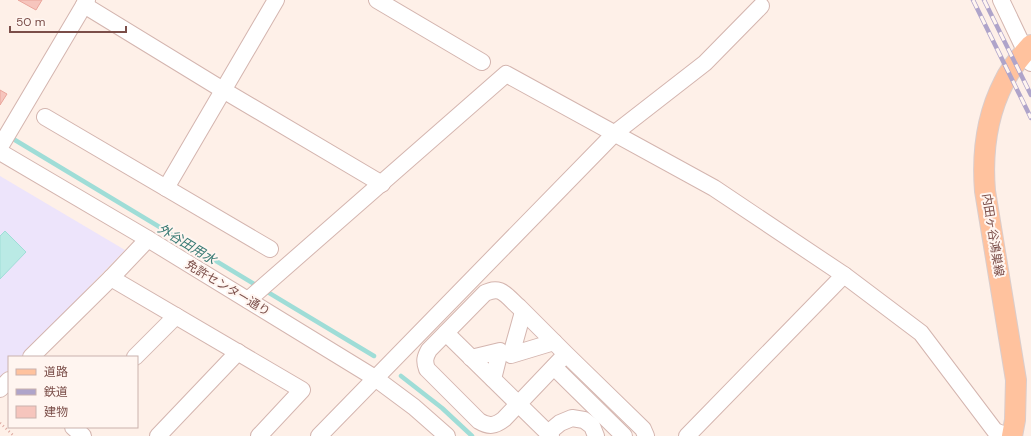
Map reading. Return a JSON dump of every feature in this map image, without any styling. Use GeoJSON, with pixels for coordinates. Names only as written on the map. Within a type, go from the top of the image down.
{"type":"FeatureCollection","features":[{"type":"Feature","properties":{"kind":"main road","name":"内田ヶ谷鴻巣線"},"geometry":{"type":"LineString","coordinates":[[1012,436],[1016,420],[1016,380],[985,191],[983,170],[987,132],[994,107],[1004,82],[1029,53]]}},
{"type":"Feature","properties":{"kind":"street"},"geometry":{"type":"LineString","coordinates":[[166,188],[276,0]]}},
{"type":"Feature","properties":{"kind":"street"},"geometry":{"type":"LineString","coordinates":[[377,0],[482,62]]}},
{"type":"Feature","properties":{"kind":"street"},"geometry":{"type":"LineString","coordinates":[[1001,0],[1029,53]]}},
{"type":"Feature","properties":{"kind":"street"},"geometry":{"type":"LineString","coordinates":[[0,147],[85,2],[223,90],[382,184]]}},
{"type":"Feature","properties":{"kind":"street"},"geometry":{"type":"LineString","coordinates":[[322,435],[616,133],[705,63],[761,6]]}},
{"type":"Feature","properties":{"kind":"street"},"geometry":{"type":"LineString","coordinates":[[248,300],[506,74],[714,188],[844,275],[921,333],[995,431],[1008,436]]}},
{"type":"Feature","properties":{"kind":"street"},"geometry":{"type":"LineString","coordinates":[[45,117],[270,249]]}},
{"type":"Feature","properties":{"kind":"street","name":"免許センター通り"},"geometry":{"type":"LineString","coordinates":[[0,152],[148,239],[376,378],[414,407],[447,436]]}},
{"type":"Feature","properties":{"kind":"street"},"geometry":{"type":"LineString","coordinates":[[32,356],[148,239]]}},
{"type":"Feature","properties":{"kind":"street"},"geometry":{"type":"LineString","coordinates":[[688,436],[844,275]]}},
{"type":"Feature","properties":{"kind":"street"},"geometry":{"type":"LineString","coordinates":[[111,278],[302,390],[263,435]]}},
{"type":"Feature","properties":{"kind":"street"},"geometry":{"type":"LineString","coordinates":[[566,354],[504,419],[496,424],[485,425],[479,421],[427,369],[425,364],[429,350],[446,332],[485,293],[491,290],[499,290],[506,295],[643,429],[646,436]]}},
{"type":"Feature","properties":{"kind":"street"},"geometry":{"type":"LineString","coordinates":[[523,312],[512,355],[554,342]]}},
{"type":"Feature","properties":{"kind":"street"},"geometry":{"type":"LineString","coordinates":[[136,356],[176,316]]}},
{"type":"Feature","properties":{"kind":"street"},"geometry":{"type":"LineString","coordinates":[[446,332],[550,435],[560,423],[572,418],[584,420],[592,426],[596,436]]}},
{"type":"Feature","properties":{"kind":"street"},"geometry":{"type":"LineString","coordinates":[[471,358],[500,350],[493,379]]}},
{"type":"Feature","properties":{"kind":"street"},"geometry":{"type":"LineString","coordinates":[[158,436],[238,352]]}},
{"type":"Feature","properties":{"kind":"street"},"geometry":{"type":"LineString","coordinates":[[554,367],[624,436]]}},
{"type":"Feature","properties":{"kind":"street"},"geometry":{"type":"LineString","coordinates":[[0,389],[8,381]]}},
{"type":"Feature","properties":{"kind":"street"},"geometry":{"type":"LineString","coordinates":[[74,428],[83,436]]}},
{"type":"Feature","properties":{"kind":"path"},"geometry":{"type":"LineString","coordinates":[[0,423],[14,436]]}},
{"type":"Feature","properties":{"kind":"shaded area"},"geometry":{"type":"Polygon","coordinates":[[[0,176],[125,250],[22,356],[8,356],[8,370],[0,378],[0,176]]]}},
{"type":"Feature","properties":{"kind":"water"},"geometry":{"type":"Polygon","coordinates":[[[5,231],[26,252],[0,279],[0,236],[5,231]]]}},
{"type":"Feature","properties":{"kind":"building"},"geometry":{"type":"Polygon","coordinates":[[[18,0],[42,0],[36,10],[18,0]]]}},
{"type":"Feature","properties":{"kind":"building"},"geometry":{"type":"Polygon","coordinates":[[[0,90],[7,94],[0,105],[0,90]]]}},
{"type":"Feature","properties":{"kind":"waterway","name":"外谷田用水"},"geometry":{"type":"LineString","coordinates":[[0,131],[374,356]]}},
{"type":"Feature","properties":{"kind":"waterway","name":"外谷田用水"},"geometry":{"type":"LineString","coordinates":[[401,376],[442,408],[472,436]]}},
{"type":"Feature","properties":{"kind":"railway"},"geometry":{"type":"LineString","coordinates":[[973,0],[1031,118]]}},
{"type":"Feature","properties":{"kind":"railway"},"geometry":{"type":"LineString","coordinates":[[984,0],[1031,95]]}}]}
